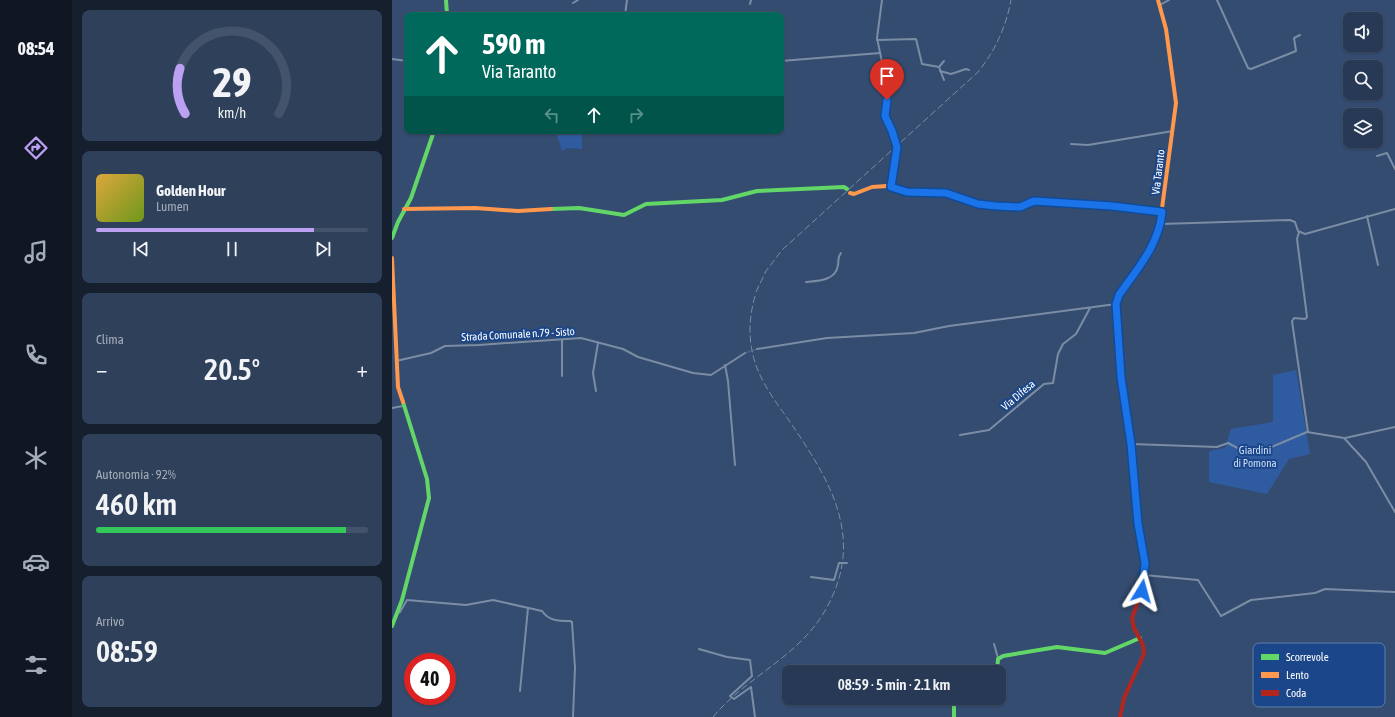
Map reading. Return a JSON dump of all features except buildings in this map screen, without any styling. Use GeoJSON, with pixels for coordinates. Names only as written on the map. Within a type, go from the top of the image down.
{"type":"FeatureCollection","features":[{"type":"Feature","properties":{"kind":"street"},"geometry":{"type":"LineString","coordinates":[[446,0],[447,12]]}},
{"type":"Feature","properties":{"kind":"street"},"geometry":{"type":"LineString","coordinates":[[572,3],[578,0]]}},
{"type":"Feature","properties":{"kind":"street"},"geometry":{"type":"LineString","coordinates":[[625,12],[627,0]]}},
{"type":"Feature","properties":{"kind":"street"},"geometry":{"type":"LineString","coordinates":[[750,4],[751,0]]}},
{"type":"Feature","properties":{"kind":"street"},"geometry":{"type":"LineString","coordinates":[[882,0],[877,40],[887,86],[885,116],[897,147],[891,187]]}},
{"type":"Feature","properties":{"kind":"street","name":"Via Taranto"},"geometry":{"type":"LineString","coordinates":[[1116,304],[1119,295],[1153,244],[1161,224],[1176,103],[1166,29],[1158,0]]}},
{"type":"Feature","properties":{"kind":"street"},"geometry":{"type":"LineString","coordinates":[[1160,5],[1169,0]]}},
{"type":"Feature","properties":{"kind":"street"},"geometry":{"type":"LineString","coordinates":[[1216,0],[1248,68],[1251,69],[1296,51],[1294,38],[1300,35]]}},
{"type":"Feature","properties":{"kind":"street"},"geometry":{"type":"LineString","coordinates":[[877,40],[916,39],[922,64],[939,67]]}},
{"type":"Feature","properties":{"kind":"street"},"geometry":{"type":"LineString","coordinates":[[784,61],[880,53]]}},
{"type":"Feature","properties":{"kind":"street"},"geometry":{"type":"LineString","coordinates":[[392,59],[404,61]]}},
{"type":"Feature","properties":{"kind":"street"},"geometry":{"type":"LineString","coordinates":[[939,67],[944,61]]}},
{"type":"Feature","properties":{"kind":"street"},"geometry":{"type":"LineString","coordinates":[[939,67],[944,80]]}},
{"type":"Feature","properties":{"kind":"street"},"geometry":{"type":"LineString","coordinates":[[940,71],[951,74],[966,69],[969,70]]}},
{"type":"Feature","properties":{"kind":"street"},"geometry":{"type":"LineString","coordinates":[[1071,144],[1088,144],[1173,130]]}},
{"type":"Feature","properties":{"kind":"street"},"geometry":{"type":"LineString","coordinates":[[392,238],[420,175],[433,134]]}},
{"type":"Feature","properties":{"kind":"street"},"geometry":{"type":"LineString","coordinates":[[1377,156],[1387,154],[1395,169]]}},
{"type":"Feature","properties":{"kind":"street"},"geometry":{"type":"LineString","coordinates":[[404,209],[475,208],[518,211],[579,208],[624,215],[646,204],[722,200],[757,191],[844,188],[854,194],[863,189],[891,187],[907,192],[946,193],[978,204],[996,206],[1020,207],[1034,201],[1112,206],[1162,212]]}},
{"type":"Feature","properties":{"kind":"street"},"geometry":{"type":"LineString","coordinates":[[1299,232],[1305,234],[1395,209]]}},
{"type":"Feature","properties":{"kind":"street"},"geometry":{"type":"LineString","coordinates":[[1367,216],[1378,265]]}},
{"type":"Feature","properties":{"kind":"street"},"geometry":{"type":"LineString","coordinates":[[1161,224],[1290,220],[1295,222],[1299,232],[1297,239],[1307,317],[1305,319],[1294,318],[1292,321],[1308,432]]}},
{"type":"Feature","properties":{"kind":"street"},"geometry":{"type":"LineString","coordinates":[[806,282],[823,281],[831,276],[838,267],[838,257],[841,253]]}},
{"type":"Feature","properties":{"kind":"street"},"geometry":{"type":"LineString","coordinates":[[392,258],[396,315],[396,361],[398,387],[427,479],[429,498],[398,613],[392,626]]}},
{"type":"Feature","properties":{"kind":"street"},"geometry":{"type":"LineString","coordinates":[[757,349],[827,338],[914,333],[949,326],[1116,304],[1121,377],[1131,444],[1138,524],[1145,563],[1139,600],[1132,618],[1134,628],[1143,645],[1144,654],[1124,698],[1120,717]]}},
{"type":"Feature","properties":{"kind":"street","name":"Via Difesa"},"geometry":{"type":"LineString","coordinates":[[960,435],[989,430],[1044,384],[1053,383],[1061,349],[1067,340],[1076,334],[1090,308]]}},
{"type":"Feature","properties":{"kind":"street","name":"Strada Comunale n.79 - Sisto"},"geometry":{"type":"LineString","coordinates":[[396,361],[431,353],[445,346],[581,338],[623,349],[638,357],[706,375],[715,374],[725,365],[746,353]]}},
{"type":"Feature","properties":{"kind":"street"},"geometry":{"type":"LineString","coordinates":[[562,340],[562,376]]}},
{"type":"Feature","properties":{"kind":"street"},"geometry":{"type":"LineString","coordinates":[[596,391],[592,373],[598,343]]}},
{"type":"Feature","properties":{"kind":"street"},"geometry":{"type":"LineString","coordinates":[[725,365],[728,381],[735,465]]}},
{"type":"Feature","properties":{"kind":"street"},"geometry":{"type":"LineString","coordinates":[[392,408],[403,406]]}},
{"type":"Feature","properties":{"kind":"street"},"geometry":{"type":"LineString","coordinates":[[1131,444],[1217,447],[1228,443],[1245,452],[1255,454],[1308,432],[1344,438],[1395,427]]}},
{"type":"Feature","properties":{"kind":"street"},"geometry":{"type":"LineString","coordinates":[[1344,438],[1366,462],[1395,512]]}},
{"type":"Feature","properties":{"kind":"street"},"geometry":{"type":"LineString","coordinates":[[811,577],[834,580],[839,563],[847,563]]}},
{"type":"Feature","properties":{"kind":"street"},"geometry":{"type":"LineString","coordinates":[[1144,575],[1198,580],[1221,616],[1251,600],[1315,593],[1325,589],[1395,592]]}},
{"type":"Feature","properties":{"kind":"street"},"geometry":{"type":"LineString","coordinates":[[398,613],[407,600],[466,605],[493,600],[542,611],[546,617],[552,620],[572,622],[575,668],[572,717]]}},
{"type":"Feature","properties":{"kind":"street"},"geometry":{"type":"LineString","coordinates":[[520,691],[528,608]]}},
{"type":"Feature","properties":{"kind":"street"},"geometry":{"type":"LineString","coordinates":[[998,658],[1057,647],[1105,653],[1140,638]]}},
{"type":"Feature","properties":{"kind":"street"},"geometry":{"type":"LineString","coordinates":[[994,644],[998,658],[998,665]]}},
{"type":"Feature","properties":{"kind":"street"},"geometry":{"type":"LineString","coordinates":[[699,649],[727,657],[750,660],[752,676],[730,696],[734,699],[751,687],[755,717]]}},
{"type":"Feature","properties":{"kind":"street"},"geometry":{"type":"LineString","coordinates":[[954,705],[954,717]]}},
{"type":"Feature","properties":{"kind":"green space"},"geometry":{"type":"Polygon","coordinates":[[[552,134],[582,134],[582,149],[568,148],[562,151],[557,135],[552,134]]]}},
{"type":"Feature","properties":{"kind":"green space","name":"Giardini di Pomona"},"geometry":{"type":"Polygon","coordinates":[[[1296,370],[1310,454],[1289,459],[1267,494],[1209,482],[1209,451],[1225,448],[1231,429],[1273,422],[1273,375],[1296,370]]]}},
{"type":"Feature","properties":{"kind":"tunnel"},"geometry":{"type":"LineString","coordinates":[[745,353],[757,349]]}},
{"type":"Feature","properties":{"kind":"railway"},"geometry":{"type":"LineString","coordinates":[[756,292],[766,271],[782,250],[978,72],[995,47],[1003,29],[1011,0]]}},
{"type":"Feature","properties":{"kind":"railway"},"geometry":{"type":"LineString","coordinates":[[713,717],[740,691],[785,656],[812,629],[823,614],[836,587],[843,561],[843,536],[838,512],[830,489],[804,442],[768,390],[754,359],[750,335],[750,320],[755,296]]}},
{"type":"Feature","properties":{"kind":"traffic: fast"},"geometry":{"type":"LineString","coordinates":[[446,0],[447,12]]}},
{"type":"Feature","properties":{"kind":"traffic: fast"},"geometry":{"type":"LineString","coordinates":[[392,238],[398,222],[411,198],[433,134]]}},
{"type":"Feature","properties":{"kind":"traffic: fast"},"geometry":{"type":"LineString","coordinates":[[551,209],[579,208],[624,215],[646,204],[722,200],[757,191],[844,187],[847,189]]}},
{"type":"Feature","properties":{"kind":"traffic: fast"},"geometry":{"type":"LineString","coordinates":[[1063,203],[1162,212]]}},
{"type":"Feature","properties":{"kind":"traffic: fast"},"geometry":{"type":"LineString","coordinates":[[1140,537],[1131,444],[1120,370],[1116,304],[1125,285],[1150,250],[1159,231]]}},
{"type":"Feature","properties":{"kind":"traffic: fast"},"geometry":{"type":"LineString","coordinates":[[392,626],[402,600],[429,498],[427,479],[403,402]]}},
{"type":"Feature","properties":{"kind":"traffic: fast"},"geometry":{"type":"LineString","coordinates":[[998,665],[998,659],[1003,656],[1057,647],[1105,653],[1140,638]]}},
{"type":"Feature","properties":{"kind":"traffic: fast"},"geometry":{"type":"LineString","coordinates":[[954,705],[954,717]]}},
{"type":"Feature","properties":{"kind":"traffic: slow"},"geometry":{"type":"LineString","coordinates":[[1158,0],[1166,29],[1176,103],[1159,231]]}},
{"type":"Feature","properties":{"kind":"traffic: slow"},"geometry":{"type":"LineString","coordinates":[[850,193],[854,194],[872,187],[887,186],[913,192],[947,193],[980,203],[1000,207],[1022,205],[1034,201],[1063,203]]}},
{"type":"Feature","properties":{"kind":"traffic: slow"},"geometry":{"type":"LineString","coordinates":[[404,209],[475,208],[518,211],[551,209]]}},
{"type":"Feature","properties":{"kind":"traffic: slow"},"geometry":{"type":"LineString","coordinates":[[392,258],[398,387],[403,402]]}},
{"type":"Feature","properties":{"kind":"traffic: jam"},"geometry":{"type":"LineString","coordinates":[[1120,717],[1124,698],[1144,654],[1143,645],[1134,628],[1132,618],[1142,591],[1145,563],[1140,537]]}},
{"type":"Feature","properties":{"kind":"route"},"geometry":{"type":"LineString","coordinates":[[887,100],[885,116],[897,147],[891,187],[907,192],[946,193],[978,204],[996,206],[1020,207],[1034,201],[1112,206],[1162,212],[1161,224],[1157,237],[1148,253],[1119,295],[1116,304],[1121,377],[1131,444],[1138,524],[1145,563],[1142,591]]}}]}
